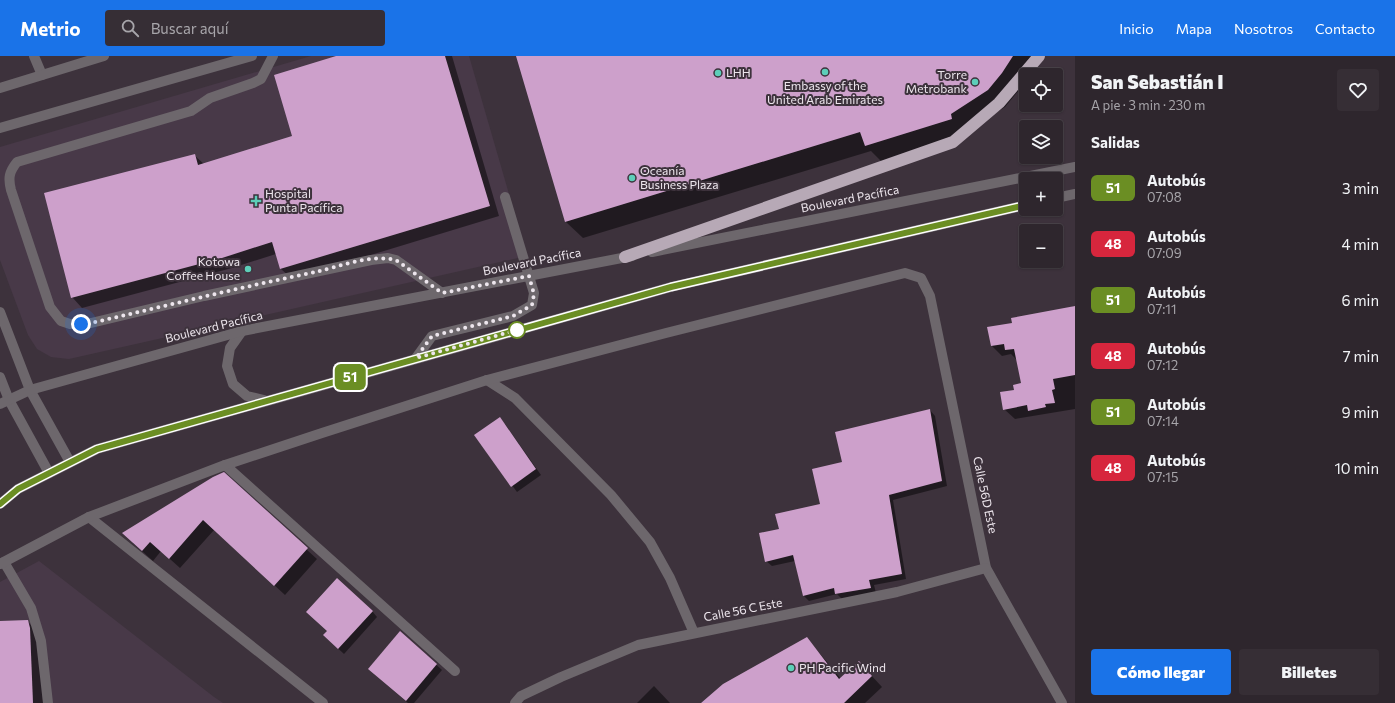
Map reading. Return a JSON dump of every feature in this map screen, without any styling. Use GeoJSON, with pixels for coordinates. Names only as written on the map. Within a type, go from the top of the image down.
{"type":"FeatureCollection","features":[{"type":"Feature","properties":{"kind":"highway"},"geometry":{"type":"LineString","coordinates":[[626,257],[953,142],[999,103],[1039,56]]}},
{"type":"Feature","properties":{"kind":"street"},"geometry":{"type":"LineString","coordinates":[[34,56],[42,75]]}},
{"type":"Feature","properties":{"kind":"street"},"geometry":{"type":"LineString","coordinates":[[0,88],[104,56]]}},
{"type":"Feature","properties":{"kind":"street"},"geometry":{"type":"LineString","coordinates":[[0,128],[252,56]]}},
{"type":"Feature","properties":{"kind":"street"},"geometry":{"type":"LineString","coordinates":[[273,56],[261,79],[254,83],[210,98],[191,111],[17,162],[11,170],[9,179],[11,190],[50,307],[61,321],[70,324],[91,323],[204,296],[371,260],[388,258],[396,260],[442,293]]}},
{"type":"Feature","properties":{"kind":"street","name":"Boulevard Pacífica"},"geometry":{"type":"LineString","coordinates":[[4,402],[30,390],[242,331],[626,257],[1075,167]]}},
{"type":"Feature","properties":{"kind":"street"},"geometry":{"type":"LineString","coordinates":[[1063,197],[1075,194]]}},
{"type":"Feature","properties":{"kind":"street"},"geometry":{"type":"LineString","coordinates":[[416,358],[432,336],[513,316],[532,305],[534,294],[506,197]]}},
{"type":"Feature","properties":{"kind":"street"},"geometry":{"type":"LineString","coordinates":[[0,504],[18,489],[97,449],[266,400],[671,287],[1019,207]]}},
{"type":"Feature","properties":{"kind":"street","name":"Calle 56D Este"},"geometry":{"type":"LineString","coordinates":[[487,380],[666,332],[904,273],[921,278],[930,296],[986,568],[1062,703]]}},
{"type":"Feature","properties":{"kind":"street"},"geometry":{"type":"LineString","coordinates":[[0,312],[30,390],[70,462]]}},
{"type":"Feature","properties":{"kind":"street"},"geometry":{"type":"LineString","coordinates":[[242,331],[230,348],[227,366],[233,384],[247,396],[266,400]]}},
{"type":"Feature","properties":{"kind":"street"},"geometry":{"type":"LineString","coordinates":[[0,377],[4,402],[49,473]]}},
{"type":"Feature","properties":{"kind":"street"},"geometry":{"type":"LineString","coordinates":[[48,703],[42,641],[31,608],[2,563],[89,518],[225,465],[487,380],[515,398],[611,495],[650,542],[670,578],[694,633]]}},
{"type":"Feature","properties":{"kind":"street"},"geometry":{"type":"LineString","coordinates":[[225,465],[455,671]]}},
{"type":"Feature","properties":{"kind":"street"},"geometry":{"type":"LineString","coordinates":[[89,518],[323,703]]}},
{"type":"Feature","properties":{"kind":"street","name":"Calle 56 C Este"},"geometry":{"type":"LineString","coordinates":[[515,703],[521,696],[561,677],[638,646],[694,633],[897,592],[986,568]]}},
{"type":"Feature","properties":{"kind":"shaded area","name":"Hospital Punta Pacífica"},"geometry":{"type":"Polygon","coordinates":[[[311,56],[469,56],[527,256],[69,359],[51,357],[37,349],[28,335],[0,260],[0,147],[311,56]]]}},
{"type":"Feature","properties":{"kind":"shaded area"},"geometry":{"type":"Polygon","coordinates":[[[39,561],[223,703],[0,703],[0,582],[39,561]]]}},
{"type":"Feature","properties":{"kind":"building"},"geometry":{"type":"Polygon","coordinates":[[[336,56],[445,56],[490,206],[280,269],[272,242],[222,258],[71,298],[44,193],[195,154],[198,165],[292,136],[274,75],[336,56]]]}},
{"type":"Feature","properties":{"kind":"building","name":"Oceanía Business Plaza"},"geometry":{"type":"Polygon","coordinates":[[[516,56],[1013,56],[1002,73],[988,90],[951,114],[952,119],[865,146],[860,132],[565,222],[516,56]]]}},
{"type":"Feature","properties":{"kind":"building"},"geometry":{"type":"Polygon","coordinates":[[[1075,306],[1075,375],[1053,379],[1055,389],[1052,390],[1055,403],[1045,404],[1046,407],[1028,411],[1027,405],[1003,410],[1000,392],[1014,390],[1013,385],[1021,383],[1014,349],[1005,350],[1004,344],[991,346],[987,327],[1012,323],[1011,318],[1075,306]]]}},
{"type":"Feature","properties":{"kind":"building"},"geometry":{"type":"Polygon","coordinates":[[[930,409],[942,481],[889,495],[902,574],[869,580],[871,588],[835,594],[834,588],[803,596],[793,555],[765,562],[759,533],[779,529],[775,514],[820,504],[812,469],[842,462],[835,432],[930,409]]]}},
{"type":"Feature","properties":{"kind":"building"},"geometry":{"type":"Polygon","coordinates":[[[500,417],[536,469],[511,487],[474,435],[500,417]]]}},
{"type":"Feature","properties":{"kind":"building"},"geometry":{"type":"Polygon","coordinates":[[[224,472],[308,548],[274,586],[203,520],[169,559],[150,542],[142,551],[122,533],[213,477],[224,472]]]}},
{"type":"Feature","properties":{"kind":"building"},"geometry":{"type":"Polygon","coordinates":[[[337,578],[373,611],[338,649],[323,635],[327,631],[306,612],[337,578]]]}},
{"type":"Feature","properties":{"kind":"building"},"geometry":{"type":"Polygon","coordinates":[[[28,620],[30,628],[33,703],[0,703],[0,621],[28,620]]]}},
{"type":"Feature","properties":{"kind":"building"},"geometry":{"type":"Polygon","coordinates":[[[400,631],[437,664],[406,701],[368,669],[400,631]]]}},
{"type":"Feature","properties":{"kind":"building","name":"PH Pacific Wind"},"geometry":{"type":"Polygon","coordinates":[[[807,637],[839,679],[859,661],[872,676],[844,703],[701,703],[723,684],[807,637]]]}},
{"type":"Feature","properties":{"kind":"bus line","name":"51"},"geometry":{"type":"LineString","coordinates":[[0,504],[18,489],[97,449],[266,400],[671,287],[1019,207]]}},
{"type":"Feature","properties":{"kind":"place","name":"Embassy of the United Arab Emirates"},"geometry":{"type":"Point","coordinates":[825,72]}},
{"type":"Feature","properties":{"kind":"place","name":"LHH"},"geometry":{"type":"Point","coordinates":[718,73]}},
{"type":"Feature","properties":{"kind":"place","name":"Torre Metrobank"},"geometry":{"type":"Point","coordinates":[975,82]}},
{"type":"Feature","properties":{"kind":"place","name":"Oceanía Business Plaza"},"geometry":{"type":"Point","coordinates":[632,178]}},
{"type":"Feature","properties":{"kind":"place","name":"Hospital Punta Pacífica"},"geometry":{"type":"Point","coordinates":[256,201]}},
{"type":"Feature","properties":{"kind":"place","name":"Kotowa Coffee House"},"geometry":{"type":"Point","coordinates":[248,269]}},
{"type":"Feature","properties":{"kind":"place","name":"PH Pacific Wind"},"geometry":{"type":"Point","coordinates":[791,668]}},
{"type":"Feature","properties":{"kind":"route"},"geometry":{"type":"LineString","coordinates":[[81,324],[355,263],[388,258],[396,260],[422,277],[442,293],[529,276],[534,294],[532,305],[513,316],[432,336],[416,358],[521,329],[517,330]]}}]}
